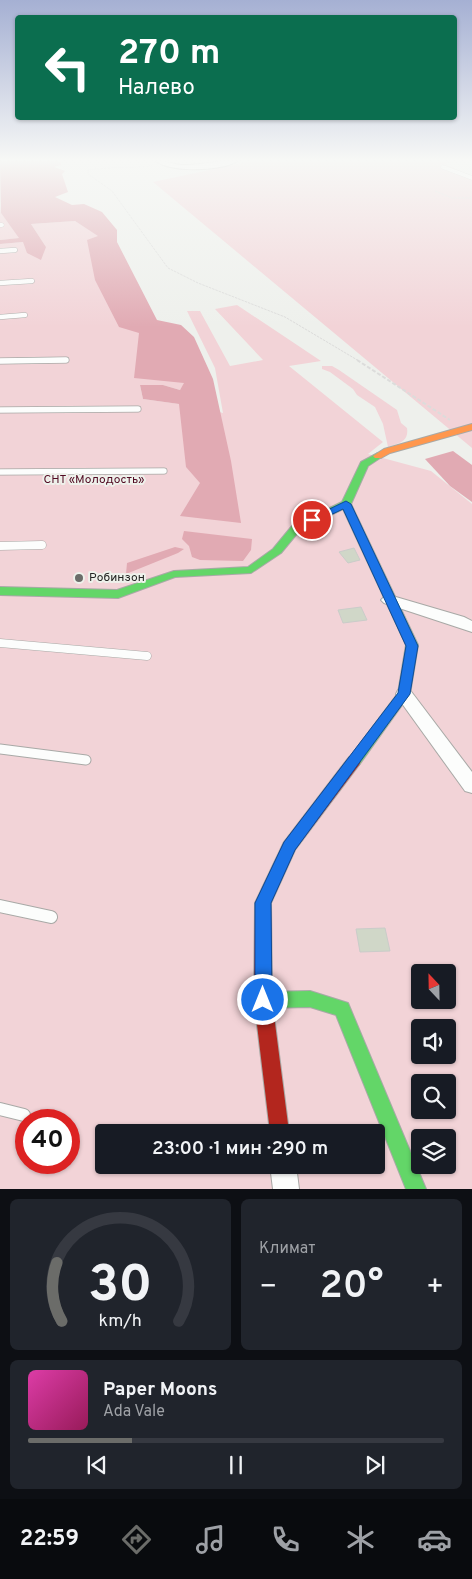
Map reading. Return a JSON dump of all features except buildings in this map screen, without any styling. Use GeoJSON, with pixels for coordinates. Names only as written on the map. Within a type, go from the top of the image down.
{"type":"FeatureCollection","features":[{"type":"Feature","properties":{"kind":"street"},"geometry":{"type":"LineString","coordinates":[[0,591],[118,594],[174,574],[251,570],[277,551],[296,528],[346,504],[364,464],[387,451],[468,428]]}},
{"type":"Feature","properties":{"kind":"street"},"geometry":{"type":"LineString","coordinates":[[278,1124],[263,1000],[263,903],[289,846],[404,694],[412,646],[346,504]]}},
{"type":"Feature","properties":{"kind":"street"},"geometry":{"type":"LineString","coordinates":[[389,600],[459,621],[472,627]]}},
{"type":"Feature","properties":{"kind":"street"},"geometry":{"type":"LineString","coordinates":[[404,694],[472,786]]}},
{"type":"Feature","properties":{"kind":"street"},"geometry":{"type":"LineString","coordinates":[[263,1000],[310,999],[342,1009],[416,1189]]}},
{"type":"Feature","properties":{"kind":"street"},"geometry":{"type":"LineString","coordinates":[[284,1174],[286,1189]]}},
{"type":"Feature","properties":{"kind":"lane"},"geometry":{"type":"LineString","coordinates":[[0,251],[15,250]]}},
{"type":"Feature","properties":{"kind":"lane"},"geometry":{"type":"LineString","coordinates":[[0,283],[32,281]]}},
{"type":"Feature","properties":{"kind":"lane"},"geometry":{"type":"LineString","coordinates":[[0,318],[25,315]]}},
{"type":"Feature","properties":{"kind":"lane"},"geometry":{"type":"LineString","coordinates":[[0,361],[66,360]]}},
{"type":"Feature","properties":{"kind":"lane"},"geometry":{"type":"LineString","coordinates":[[0,410],[138,409]]}},
{"type":"Feature","properties":{"kind":"lane"},"geometry":{"type":"LineString","coordinates":[[0,472],[164,471]]}},
{"type":"Feature","properties":{"kind":"lane"},"geometry":{"type":"LineString","coordinates":[[0,546],[42,545]]}},
{"type":"Feature","properties":{"kind":"lane"},"geometry":{"type":"LineString","coordinates":[[0,643],[146,656]]}},
{"type":"Feature","properties":{"kind":"lane"},"geometry":{"type":"LineString","coordinates":[[0,749],[86,760]]}},
{"type":"Feature","properties":{"kind":"lane"},"geometry":{"type":"LineString","coordinates":[[0,906],[52,917]]}},
{"type":"Feature","properties":{"kind":"lane"},"geometry":{"type":"LineString","coordinates":[[0,1109],[15,1113]]}},
{"type":"Feature","properties":{"kind":"path"},"geometry":{"type":"LineString","coordinates":[[131,216],[168,268],[198,283],[285,317],[468,428]]}},
{"type":"Feature","properties":{"kind":"green space"},"geometry":{"type":"Polygon","coordinates":[[[0,216],[4,216],[20,238],[0,240],[0,216]]]}},
{"type":"Feature","properties":{"kind":"green space"},"geometry":{"type":"Polygon","coordinates":[[[194,216],[472,216],[472,448],[194,216]]]}},
{"type":"Feature","properties":{"kind":"green space","name":"СНТ «Молодость»"},"geometry":{"type":"Polygon","coordinates":[[[75,221],[99,236],[139,332],[185,383],[180,390],[163,385],[140,385],[143,399],[201,407],[223,413],[215,368],[187,311],[200,311],[230,366],[263,360],[215,309],[237,305],[321,361],[289,366],[383,442],[368,454],[431,471],[472,504],[472,1189],[0,1189],[0,244],[23,242],[46,247],[31,224],[75,221]]]}},
{"type":"Feature","properties":{"kind":"green space"},"geometry":{"type":"Polygon","coordinates":[[[322,366],[332,366],[339,370],[397,410],[401,423],[407,428],[405,439],[388,447],[383,424],[375,407],[357,395],[353,389],[330,372],[322,369],[322,366]]]}},
{"type":"Feature","properties":{"kind":"shaded area"},"geometry":{"type":"Polygon","coordinates":[[[4,216],[106,216],[117,230],[117,242],[157,320],[181,325],[194,337],[213,379],[231,461],[241,523],[180,516],[200,483],[186,467],[179,404],[143,399],[140,385],[163,385],[180,390],[184,383],[134,378],[139,333],[119,327],[95,280],[87,240],[98,236],[75,221],[31,224],[46,247],[41,260],[27,253],[23,242],[0,244],[0,240],[19,238],[4,216]]]}},
{"type":"Feature","properties":{"kind":"shaded area"},"geometry":{"type":"Polygon","coordinates":[[[453,451],[472,465],[472,502],[450,486],[425,459],[453,451]]]}},
{"type":"Feature","properties":{"kind":"shaded area"},"geometry":{"type":"Polygon","coordinates":[[[184,531],[252,539],[251,550],[243,561],[200,560],[192,557],[189,546],[182,539],[184,531]]]}},
{"type":"Feature","properties":{"kind":"shaded area"},"geometry":{"type":"Polygon","coordinates":[[[175,547],[184,549],[126,574],[127,563],[175,547]]]}},
{"type":"Feature","properties":{"kind":"traffic: fast"},"geometry":{"type":"LineString","coordinates":[[354,761],[404,694],[412,645],[346,504],[364,464],[378,456]]}},
{"type":"Feature","properties":{"kind":"traffic: fast"},"geometry":{"type":"LineString","coordinates":[[0,591],[118,594],[174,574],[251,570],[277,551],[296,528],[346,504]]}},
{"type":"Feature","properties":{"kind":"traffic: fast"},"geometry":{"type":"LineString","coordinates":[[263,1000],[310,999],[342,1009],[416,1189]]}},
{"type":"Feature","properties":{"kind":"traffic: slow"},"geometry":{"type":"LineString","coordinates":[[378,456],[387,451],[472,427]]}},
{"type":"Feature","properties":{"kind":"traffic: jam"},"geometry":{"type":"LineString","coordinates":[[278,1124],[263,1000],[263,903],[289,846],[354,761]]}},
{"type":"Feature","properties":{"kind":"place","name":"Робинзон"},"geometry":{"type":"Point","coordinates":[79,578]}},
{"type":"Feature","properties":{"kind":"route"},"geometry":{"type":"LineString","coordinates":[[263,1000],[263,903],[289,846],[404,694],[412,646],[346,504],[312,520]]}}]}
